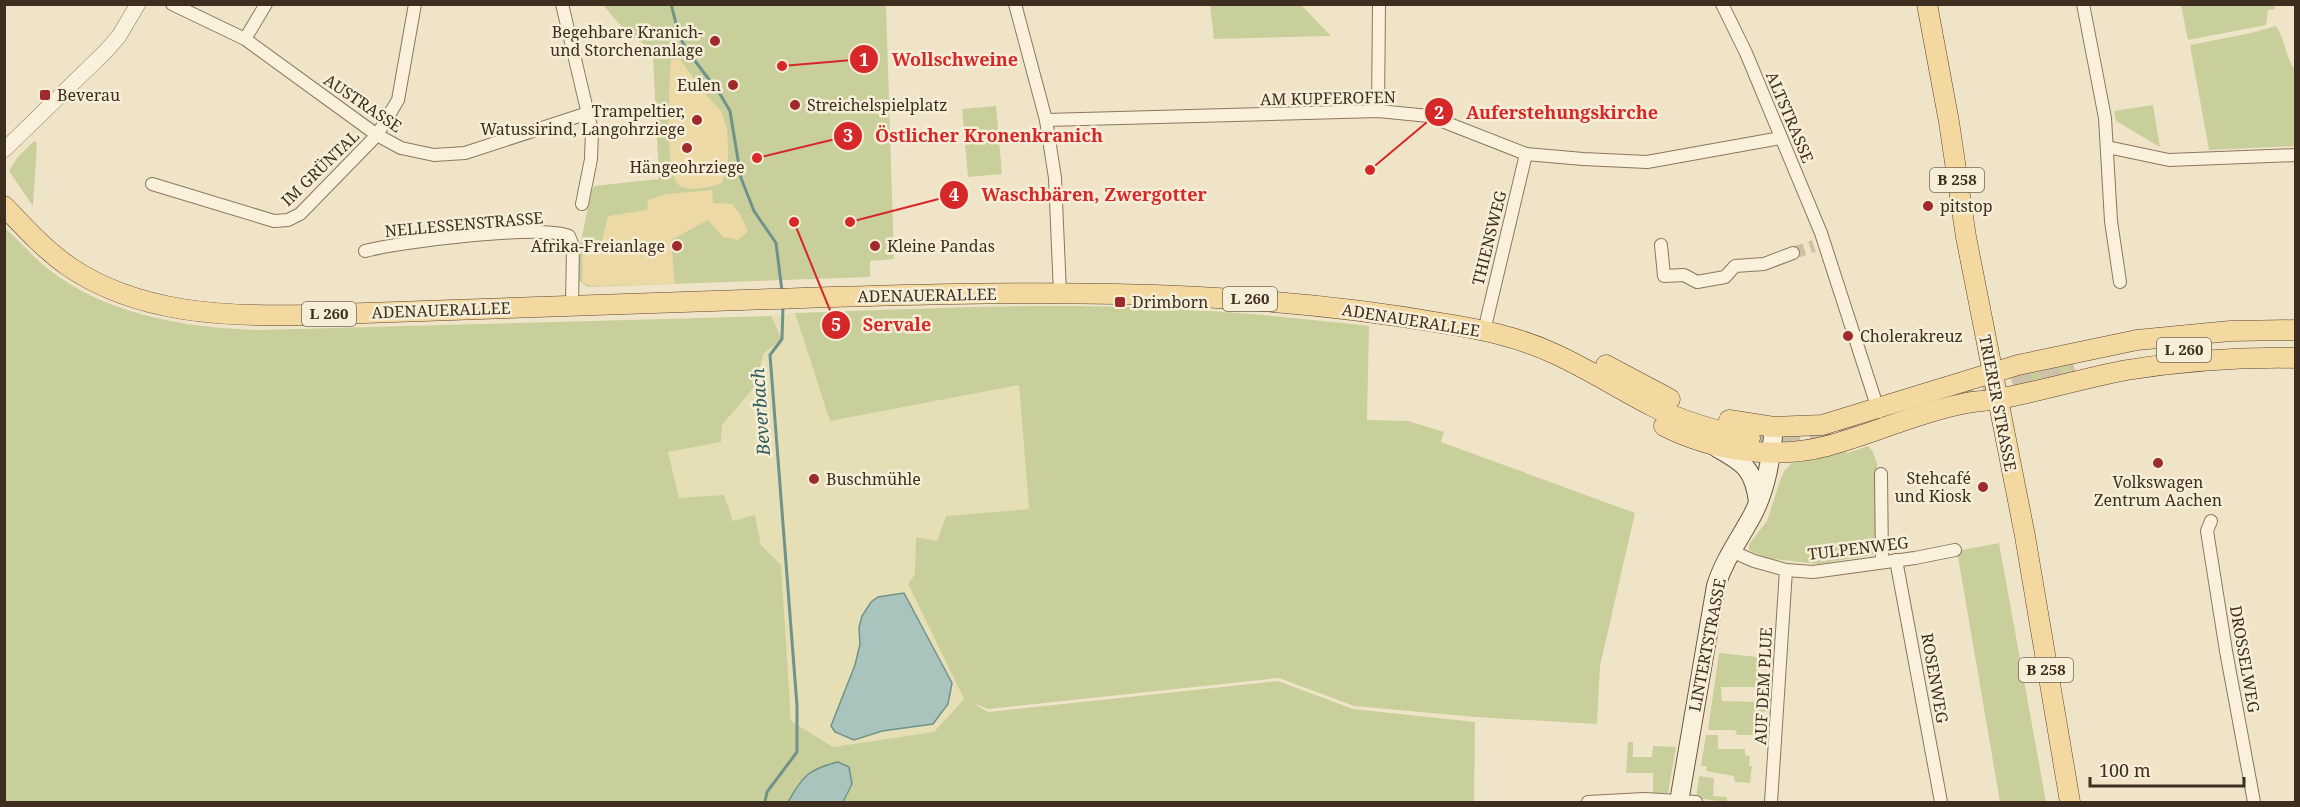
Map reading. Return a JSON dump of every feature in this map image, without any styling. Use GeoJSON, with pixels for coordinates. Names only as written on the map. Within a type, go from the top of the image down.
{"type":"FeatureCollection","features":[{"type":"Feature","properties":{"kind":"main road","name":"TRIERER STRASSE"},"geometry":{"type":"LineString","coordinates":[[1927,4],[1949,122],[1966,237],[2026,546],[2070,802]]}},
{"type":"Feature","properties":{"kind":"main road","name":"ADENAUERALLEE"},"geometry":{"type":"LineString","coordinates":[[4,206],[56,256],[90,279],[139,299],[174,308],[251,316],[1060,292],[1150,293],[1267,301],[1361,311],[1484,331],[1517,339],[1564,358],[1686,421],[1750,438]]}},
{"type":"Feature","properties":{"kind":"main road"},"geometry":{"type":"LineString","coordinates":[[1517,339],[1548,364],[1667,428],[1708,443],[1753,452],[1771,453],[1803,451],[1827,446],[1881,418],[1993,373],[2026,363],[2138,340],[2230,331],[2295,330]]}},
{"type":"Feature","properties":{"kind":"main road"},"geometry":{"type":"LineString","coordinates":[[1517,339],[1558,343],[1684,406],[1731,420],[1774,427],[1822,425],[1881,418],[1998,399],[2090,377],[2169,364],[2295,358]]}},
{"type":"Feature","properties":{"kind":"main road","name":"L 260"},"geometry":{"type":"LineString","coordinates":[[2074,367],[2184,350],[2295,344]]}},
{"type":"Feature","properties":{"kind":"main road","name":"LINTERTSTRASSE"},"geometry":{"type":"LineString","coordinates":[[1685,802],[1716,586],[1731,550],[1758,502],[1767,477],[1774,427]]}},
{"type":"Feature","properties":{"kind":"main road"},"geometry":{"type":"LineString","coordinates":[[1708,443],[1746,467],[1753,478],[1758,502]]}},
{"type":"Feature","properties":{"kind":"street"},"geometry":{"type":"LineString","coordinates":[[4,150],[106,51],[119,36],[138,4]]}},
{"type":"Feature","properties":{"kind":"street","name":"AUSTRASSE"},"geometry":{"type":"LineString","coordinates":[[172,4],[245,39],[376,135],[401,148],[434,155],[465,153],[588,113]]}},
{"type":"Feature","properties":{"kind":"street"},"geometry":{"type":"LineString","coordinates":[[245,39],[266,4]]}},
{"type":"Feature","properties":{"kind":"street","name":"IM GRÜNTAL"},"geometry":{"type":"LineString","coordinates":[[152,184],[274,221],[288,220],[300,214],[376,135],[398,100],[415,4]]}},
{"type":"Feature","properties":{"kind":"street"},"geometry":{"type":"LineString","coordinates":[[562,4],[592,131],[591,159],[582,204]]}},
{"type":"Feature","properties":{"kind":"street"},"geometry":{"type":"LineString","coordinates":[[1015,4],[1046,120],[1055,178],[1060,292]]}},
{"type":"Feature","properties":{"kind":"street"},"geometry":{"type":"LineString","coordinates":[[1378,111],[1379,4]]}},
{"type":"Feature","properties":{"kind":"street","name":"ALTSTRASSE"},"geometry":{"type":"LineString","coordinates":[[1722,4],[1746,53],[1780,138],[1881,418]]}},
{"type":"Feature","properties":{"kind":"street"},"geometry":{"type":"LineString","coordinates":[[2083,4],[2105,118],[2111,221],[2120,282]]}},
{"type":"Feature","properties":{"kind":"street","name":"AM KUPFEROFEN"},"geometry":{"type":"LineString","coordinates":[[1046,120],[1378,111],[1429,116],[1526,154],[1647,162],[1780,138]]}},
{"type":"Feature","properties":{"kind":"street"},"geometry":{"type":"LineString","coordinates":[[2107,147],[2169,159],[2295,155]]}},
{"type":"Feature","properties":{"kind":"street","name":"THIENSWEG"},"geometry":{"type":"LineString","coordinates":[[1484,331],[1526,154]]}},
{"type":"Feature","properties":{"kind":"street","name":"NELLESSENSTRASSE"},"geometry":{"type":"LineString","coordinates":[[364,251],[383,246],[494,235],[545,232],[563,234],[569,236],[573,246],[572,305]]}},
{"type":"Feature","properties":{"kind":"street"},"geometry":{"type":"LineString","coordinates":[[1661,245],[1664,276],[1684,275],[1697,282],[1725,277],[1735,266],[1764,264],[1792,253]]}},
{"type":"Feature","properties":{"kind":"street"},"geometry":{"type":"LineString","coordinates":[[1881,474],[1882,561]]}},
{"type":"Feature","properties":{"kind":"street","name":"DROSSELWEG"},"geometry":{"type":"LineString","coordinates":[[2211,521],[2207,531],[2254,802]]}},
{"type":"Feature","properties":{"kind":"street","name":"TULPENWEG"},"geometry":{"type":"LineString","coordinates":[[1731,550],[1754,561],[1786,570],[1831,571],[1955,550]]}},
{"type":"Feature","properties":{"kind":"street","name":"ROSENWEG"},"geometry":{"type":"LineString","coordinates":[[1896,560],[1941,802]]}},
{"type":"Feature","properties":{"kind":"street","name":"AUF DEM PLUE"},"geometry":{"type":"LineString","coordinates":[[1772,802],[1786,570]]}},
{"type":"Feature","properties":{"kind":"street"},"geometry":{"type":"LineString","coordinates":[[1588,802],[1644,799],[1685,802]]}},
{"type":"Feature","properties":{"kind":"shaded area"},"geometry":{"type":"Polygon","coordinates":[[[795,313],[831,421],[1019,385],[1029,509],[946,516],[937,541],[916,538],[915,574],[908,584],[964,699],[934,732],[833,747],[791,721],[781,565],[761,545],[755,516],[733,521],[678,498],[668,452],[721,442],[722,425],[757,384],[763,354],[781,339],[771,316],[795,313]]]}},
{"type":"Feature","properties":{"kind":"green space"},"geometry":{"type":"Polygon","coordinates":[[[603,5],[886,5],[894,259],[870,261],[870,277],[588,287],[578,280],[579,251],[594,186],[659,179],[653,57],[644,44],[626,32],[603,5]]]}},
{"type":"Feature","properties":{"kind":"green space"},"geometry":{"type":"Polygon","coordinates":[[[1210,5],[1301,5],[1331,36],[1214,39],[1210,5]]]}},
{"type":"Feature","properties":{"kind":"green space"},"geometry":{"type":"Polygon","coordinates":[[[2181,5],[2275,5],[2275,9],[2268,10],[2266,25],[2188,40],[2181,5]]]}},
{"type":"Feature","properties":{"kind":"green space"},"geometry":{"type":"Polygon","coordinates":[[[2276,26],[2295,70],[2295,146],[2209,150],[2190,45],[2276,26]]]}},
{"type":"Feature","properties":{"kind":"green space"},"geometry":{"type":"Polygon","coordinates":[[[2153,105],[2160,147],[2116,121],[2114,111],[2153,105]]]}},
{"type":"Feature","properties":{"kind":"green space"},"geometry":{"type":"Polygon","coordinates":[[[996,106],[1002,174],[968,177],[962,109],[996,106]]]}},
{"type":"Feature","properties":{"kind":"green space"},"geometry":{"type":"Polygon","coordinates":[[[34,141],[37,143],[33,206],[9,171],[18,157],[34,141]]]}},
{"type":"Feature","properties":{"kind":"green space"},"geometry":{"type":"Polygon","coordinates":[[[4,227],[47,268],[94,297],[148,316],[204,326],[259,330],[771,316],[782,339],[763,354],[757,384],[722,425],[721,442],[668,452],[679,498],[724,495],[733,521],[755,515],[761,545],[781,565],[791,721],[833,747],[934,732],[964,699],[908,584],[915,574],[916,537],[937,541],[946,516],[1029,509],[1019,385],[830,421],[795,313],[1062,306],[1233,312],[1369,326],[1367,420],[1408,421],[1444,432],[1441,442],[1635,513],[1600,666],[1597,724],[1475,717],[1354,706],[1279,678],[988,709],[971,702],[988,712],[1278,681],[1353,709],[1475,722],[1474,802],[5,802],[4,227]]]}},
{"type":"Feature","properties":{"kind":"green space"},"geometry":{"type":"Polygon","coordinates":[[[2072,363],[2073,371],[2077,375],[2025,386],[2025,372],[2072,363]]]}},
{"type":"Feature","properties":{"kind":"green space"},"geometry":{"type":"Polygon","coordinates":[[[1868,446],[1877,464],[1876,552],[1873,555],[1817,564],[1765,558],[1749,550],[1749,544],[1767,521],[1781,478],[1792,463],[1845,449],[1847,453],[1868,446]]]}},
{"type":"Feature","properties":{"kind":"green space"},"geometry":{"type":"Polygon","coordinates":[[[1999,543],[2046,802],[2000,802],[1957,551],[1999,543]]]}},
{"type":"Feature","properties":{"kind":"green space"},"geometry":{"type":"Polygon","coordinates":[[[1719,653],[1776,659],[1776,665],[1760,665],[1758,687],[1721,687],[1722,701],[1758,702],[1758,689],[1778,689],[1776,711],[1757,712],[1755,735],[1737,735],[1735,730],[1708,730],[1719,653]]]}},
{"type":"Feature","properties":{"kind":"green space"},"geometry":{"type":"Polygon","coordinates":[[[1706,735],[1718,735],[1718,749],[1745,749],[1745,755],[1750,756],[1749,766],[1752,766],[1750,783],[1735,782],[1734,776],[1706,771],[1707,766],[1701,766],[1706,735]]]}},
{"type":"Feature","properties":{"kind":"green space"},"geometry":{"type":"Polygon","coordinates":[[[1628,742],[1633,742],[1633,757],[1652,757],[1653,746],[1676,747],[1668,793],[1653,793],[1653,773],[1626,773],[1628,742]]]}},
{"type":"Feature","properties":{"kind":"green space"},"geometry":{"type":"Polygon","coordinates":[[[1699,776],[1714,778],[1713,796],[1727,797],[1727,802],[1696,798],[1699,776]]]}},
{"type":"Feature","properties":{"kind":"sand","name":"Trampeltier, Watussirind, Langohrziege"},"geometry":{"type":"Polygon","coordinates":[[[680,59],[700,88],[721,111],[727,129],[728,163],[722,183],[712,186],[681,187],[674,175],[670,144],[670,71],[671,60],[680,59]]]}},
{"type":"Feature","properties":{"kind":"sand"},"geometry":{"type":"Polygon","coordinates":[[[712,190],[713,203],[732,204],[740,214],[748,231],[738,240],[723,237],[708,220],[671,240],[675,284],[590,286],[582,282],[583,239],[602,241],[608,216],[647,210],[648,200],[666,194],[712,190]]]}},
{"type":"Feature","properties":{"kind":"water"},"geometry":{"type":"Polygon","coordinates":[[[904,593],[952,683],[948,704],[933,724],[882,731],[854,740],[835,732],[831,726],[855,665],[860,644],[859,627],[862,616],[871,602],[878,597],[904,593]]]}},
{"type":"Feature","properties":{"kind":"water"},"geometry":{"type":"Polygon","coordinates":[[[838,762],[849,767],[852,784],[843,802],[788,802],[807,775],[819,768],[838,762]]]}},
{"type":"Feature","properties":{"kind":"waterway","name":"Beverbach"},"geometry":{"type":"LineString","coordinates":[[671,4],[679,35],[686,49],[730,111],[741,178],[754,211],[776,243],[782,291]]}},
{"type":"Feature","properties":{"kind":"waterway","name":"Beverbach"},"geometry":{"type":"LineString","coordinates":[[765,802],[767,792],[797,752],[797,706],[770,355],[782,339],[783,307]]}},
{"type":"Feature","properties":{"kind":"tunnel"},"geometry":{"type":"LineString","coordinates":[[1793,253],[1814,246]]}},
{"type":"Feature","properties":{"kind":"tunnel"},"geometry":{"type":"LineString","coordinates":[[1925,405],[1959,394],[2074,367]]}},
{"type":"Feature","properties":{"kind":"tunnel"},"geometry":{"type":"LineString","coordinates":[[1750,438],[1804,438],[1857,427]]}},
{"type":"Feature","properties":{"kind":"place","name":"Begehbare Kranich- und Storchenanlage"},"geometry":{"type":"Point","coordinates":[715,41]}},
{"type":"Feature","properties":{"kind":"place","name":"Wollschweine"},"geometry":{"type":"Point","coordinates":[782,66]}},
{"type":"Feature","properties":{"kind":"place","name":"Eulen"},"geometry":{"type":"Point","coordinates":[733,85]}},
{"type":"Feature","properties":{"kind":"place","name":"Beverau"},"geometry":{"type":"Point","coordinates":[45,95]}},
{"type":"Feature","properties":{"kind":"place","name":"Streichelspielplatz"},"geometry":{"type":"Point","coordinates":[795,105]}},
{"type":"Feature","properties":{"kind":"place","name":"Trampeltier, Watussirind, Langohrziege"},"geometry":{"type":"Point","coordinates":[697,120]}},
{"type":"Feature","properties":{"kind":"place","name":"Hängeohrziege"},"geometry":{"type":"Point","coordinates":[687,148]}},
{"type":"Feature","properties":{"kind":"place","name":"Östlicher Kronenkranich"},"geometry":{"type":"Point","coordinates":[757,158]}},
{"type":"Feature","properties":{"kind":"place","name":"Auferstehungskirche"},"geometry":{"type":"Point","coordinates":[1370,170]}},
{"type":"Feature","properties":{"kind":"place","name":"pitstop"},"geometry":{"type":"Point","coordinates":[1928,206]}},
{"type":"Feature","properties":{"kind":"place","name":"Servale"},"geometry":{"type":"Point","coordinates":[794,222]}},
{"type":"Feature","properties":{"kind":"place","name":"Waschbären, Zwergotter"},"geometry":{"type":"Point","coordinates":[850,222]}},
{"type":"Feature","properties":{"kind":"place","name":"Afrika-Freianlage"},"geometry":{"type":"Point","coordinates":[677,246]}},
{"type":"Feature","properties":{"kind":"place","name":"Kleine Pandas"},"geometry":{"type":"Point","coordinates":[875,246]}},
{"type":"Feature","properties":{"kind":"place","name":"Drimborn"},"geometry":{"type":"Point","coordinates":[1120,302]}},
{"type":"Feature","properties":{"kind":"place","name":"Cholerakreuz"},"geometry":{"type":"Point","coordinates":[1848,336]}},
{"type":"Feature","properties":{"kind":"place","name":"Volkswagen Zentrum Aachen"},"geometry":{"type":"Point","coordinates":[2158,463]}},
{"type":"Feature","properties":{"kind":"place","name":"Buschmühle"},"geometry":{"type":"Point","coordinates":[814,479]}},
{"type":"Feature","properties":{"kind":"place","name":"Stehcafé und Kiosk"},"geometry":{"type":"Point","coordinates":[1983,487]}}]}
